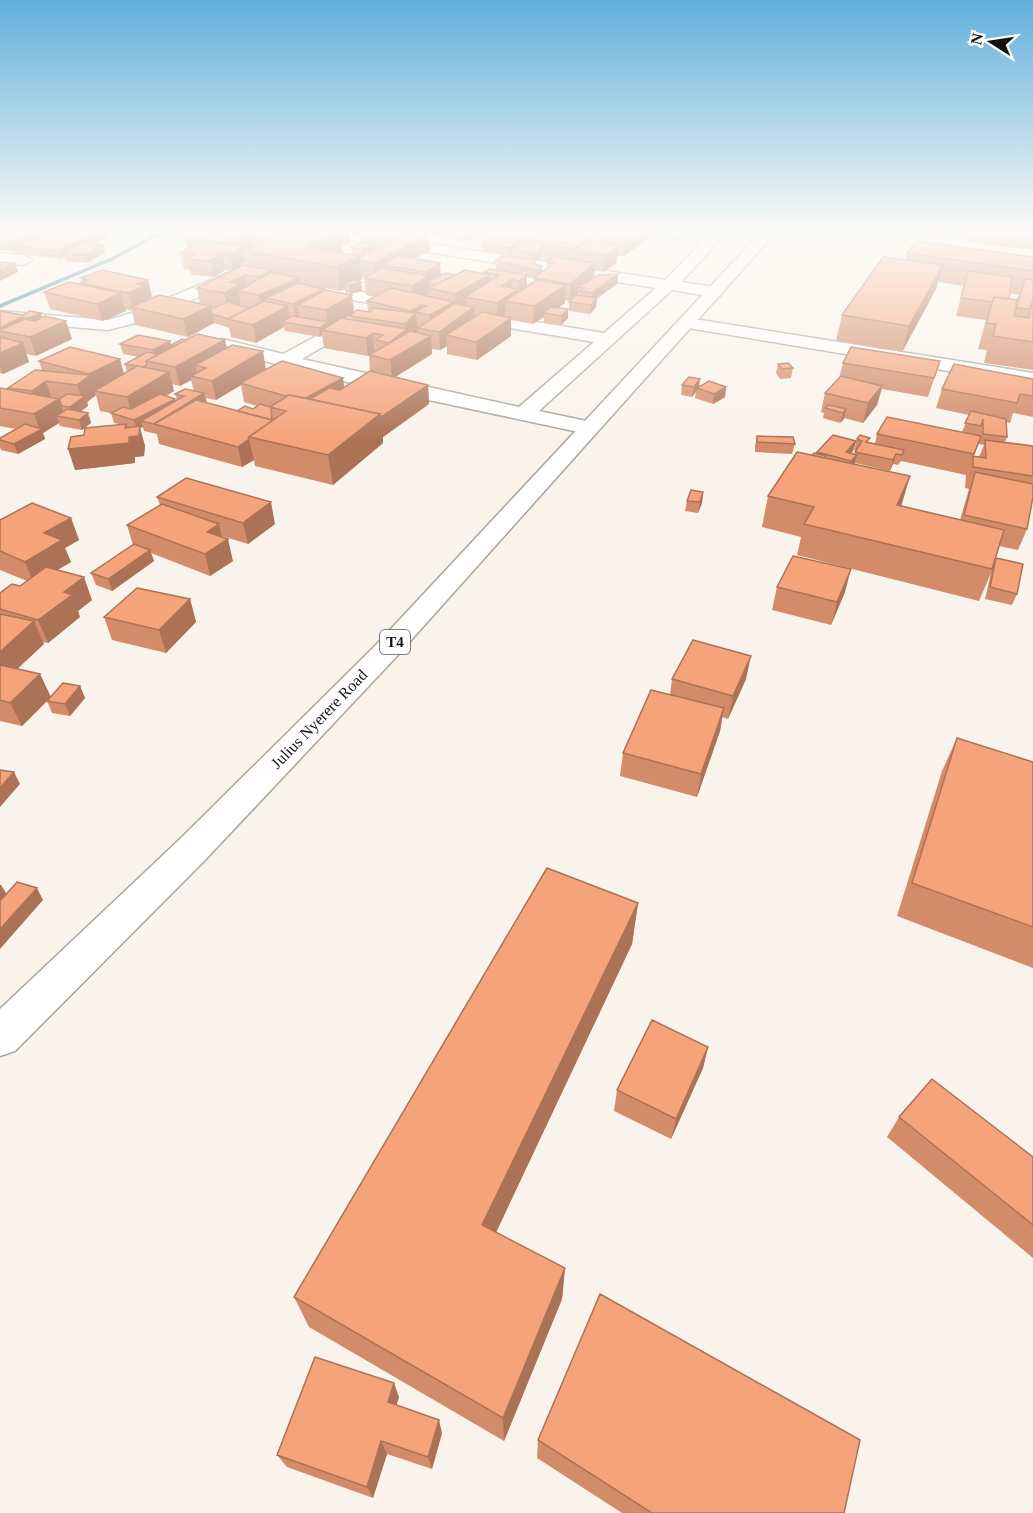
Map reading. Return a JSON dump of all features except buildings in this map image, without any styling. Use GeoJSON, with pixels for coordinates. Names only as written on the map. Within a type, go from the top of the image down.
{"type":"FeatureCollection","features":[{"type":"Feature","properties":{"kind":"main road"},"geometry":{"type":"LineString","coordinates":[[0,316],[108,325],[141,316],[177,301]]}},
{"type":"Feature","properties":{"kind":"main road"},"geometry":{"type":"LineString","coordinates":[[287,360],[387,301],[434,309]]}},
{"type":"Feature","properties":{"kind":"main road"},"geometry":{"type":"LineString","coordinates":[[524,414],[651,301]]}},
{"type":"Feature","properties":{"kind":"main road","name":"Julius Nyerere Road"},"geometry":{"type":"LineString","coordinates":[[0,1036],[193,849],[386,651],[707,301]]}},
{"type":"Feature","properties":{"kind":"main road"},"geometry":{"type":"LineString","coordinates":[[457,314],[608,339]]}},
{"type":"Feature","properties":{"kind":"main road"},"geometry":{"type":"LineString","coordinates":[[688,323],[1033,380]]}},
{"type":"Feature","properties":{"kind":"main road"},"geometry":{"type":"LineString","coordinates":[[218,345],[363,380],[588,428]]}},
{"type":"Feature","properties":{"kind":"waterway"},"geometry":{"type":"LineString","coordinates":[[0,306],[13,301]]}}]}
